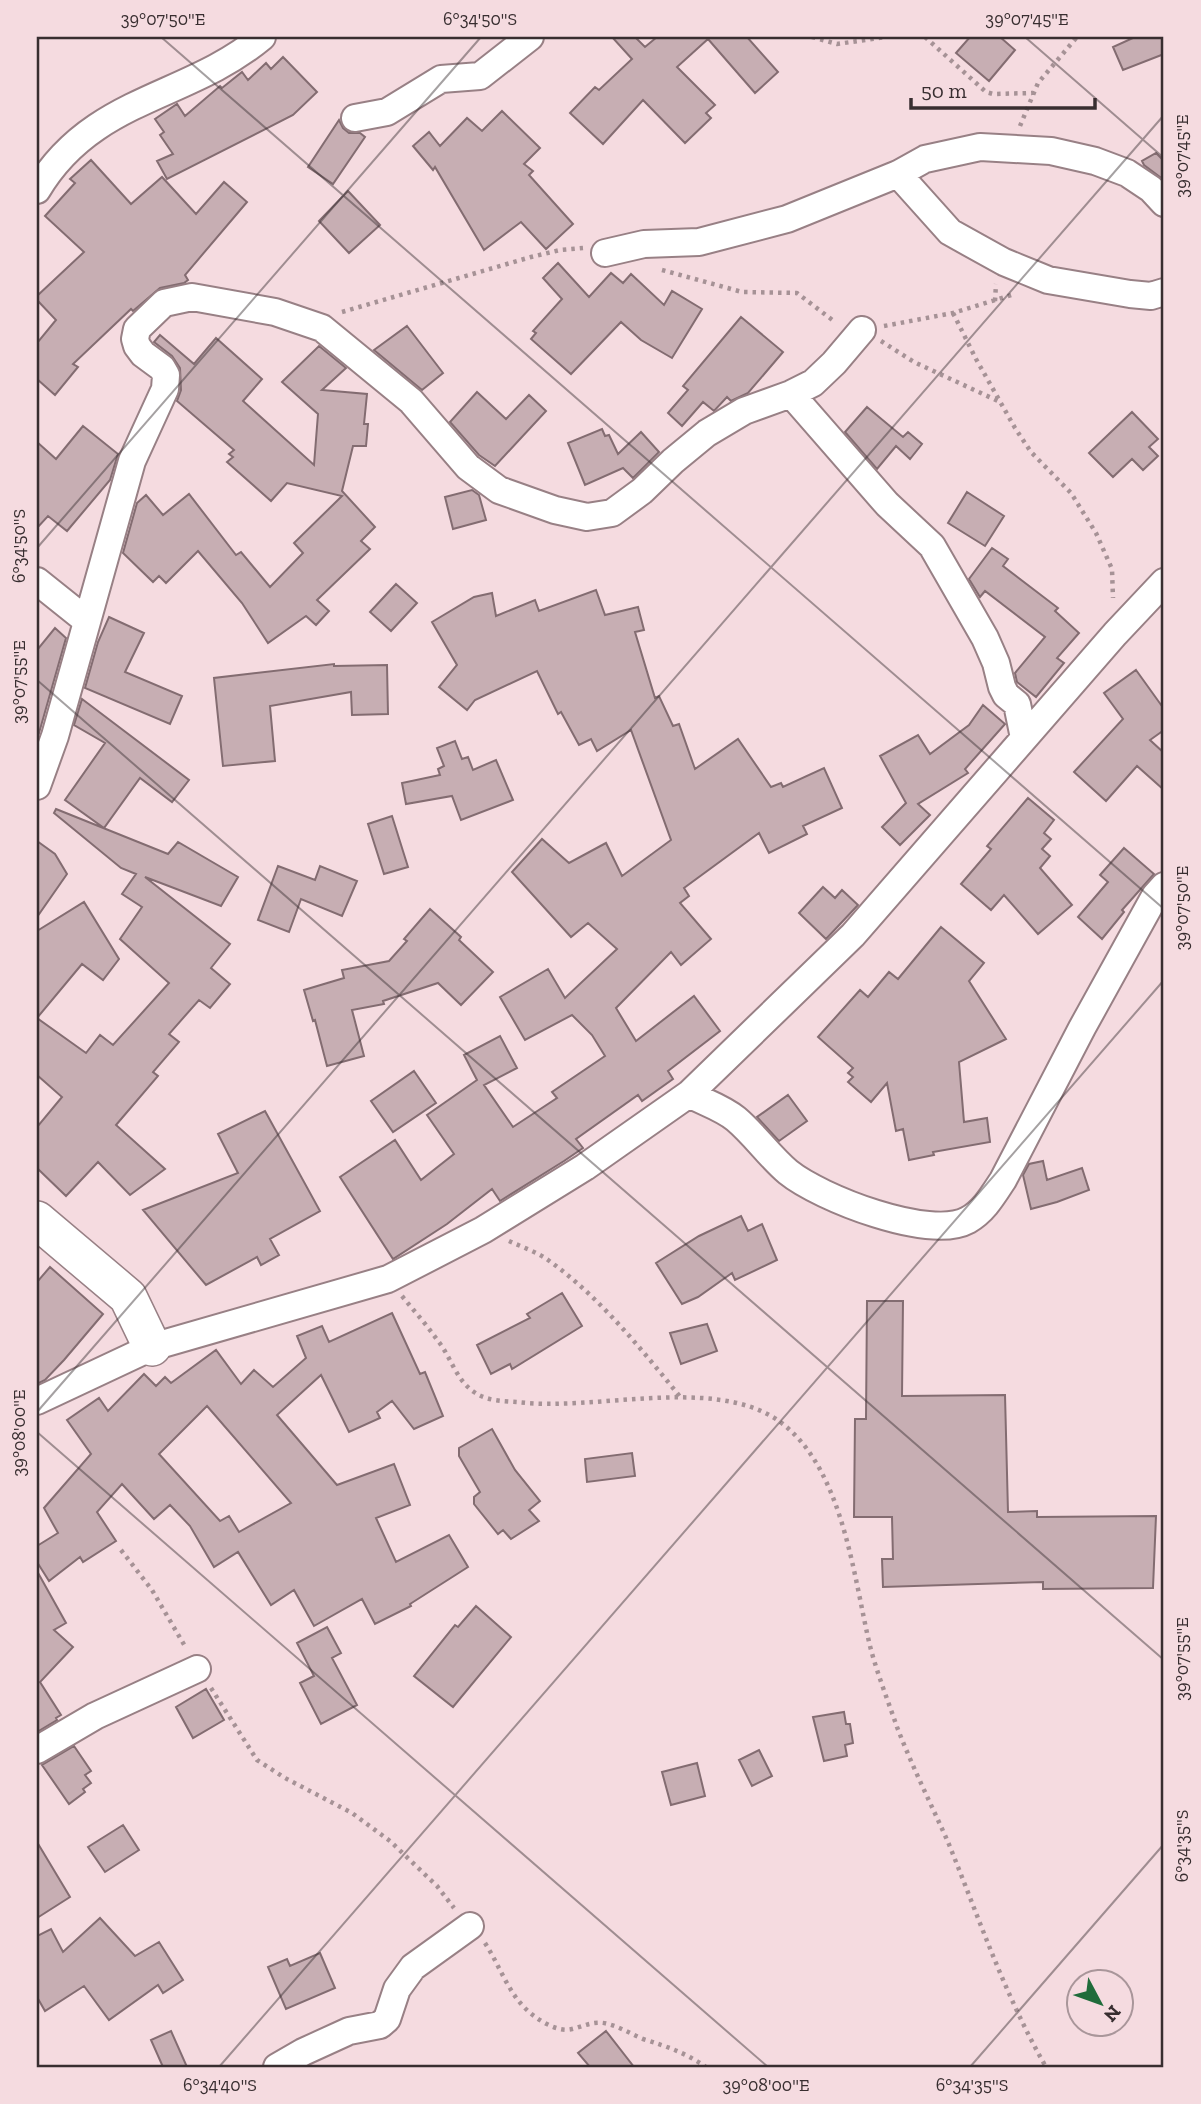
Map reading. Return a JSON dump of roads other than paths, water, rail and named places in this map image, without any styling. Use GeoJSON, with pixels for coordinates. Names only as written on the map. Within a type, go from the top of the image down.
{"type":"FeatureCollection","features":[{"type":"Feature","properties":{"kind":"street"},"geometry":{"type":"LineString","coordinates":[[37,190],[75,142],[104,121],[233,58],[262,37]]}},
{"type":"Feature","properties":{"kind":"street"},"geometry":{"type":"LineString","coordinates":[[355,118],[387,112],[441,79],[480,76],[530,37]]}},
{"type":"Feature","properties":{"kind":"street"},"geometry":{"type":"LineString","coordinates":[[605,253],[645,244],[699,242],[774,222],[898,174],[925,159],[980,147],[1051,151],[1095,161],[1126,173],[1151,189],[1164,203]]}},
{"type":"Feature","properties":{"kind":"street"},"geometry":{"type":"LineString","coordinates":[[898,174],[950,232],[1004,262],[1048,280],[1130,294],[1151,296],[1164,292]]}},
{"type":"Feature","properties":{"kind":"street"},"geometry":{"type":"LineString","coordinates":[[37,786],[55,736],[132,461],[165,389],[166,374],[137,346],[135,339],[137,329],[164,303],[191,297],[275,312],[307,321],[334,336],[393,384],[468,467],[499,490],[555,510],[587,517],[612,513],[642,491],[707,433],[744,411],[813,383],[865,330]]}},
{"type":"Feature","properties":{"kind":"street"},"geometry":{"type":"LineString","coordinates":[[791,394],[863,477],[932,546],[941,559],[985,638],[1006,695],[1017,704],[1024,738]]}},
{"type":"Feature","properties":{"kind":"street"},"geometry":{"type":"LineString","coordinates":[[37,581],[87,621]]}},
{"type":"Feature","properties":{"kind":"street"},"geometry":{"type":"LineString","coordinates":[[37,1401],[152,1347],[388,1279],[483,1230],[585,1167],[689,1094],[853,935],[1115,634],[1164,582]]}},
{"type":"Feature","properties":{"kind":"street"},"geometry":{"type":"LineString","coordinates":[[689,1094],[735,1118],[789,1173],[820,1194],[878,1215],[937,1227],[967,1221],[986,1206],[1003,1180],[1108,979],[1155,896],[1164,886]]}},
{"type":"Feature","properties":{"kind":"street"},"geometry":{"type":"LineString","coordinates":[[37,1220],[128,1297],[152,1347]]}},
{"type":"Feature","properties":{"kind":"street"},"geometry":{"type":"LineString","coordinates":[[37,1750],[95,1716],[197,1668]]}},
{"type":"Feature","properties":{"kind":"street"},"geometry":{"type":"LineString","coordinates":[[277,2067],[349,2031],[380,2025],[387,2019],[397,1989],[413,1967],[470,1926]]}}]}
